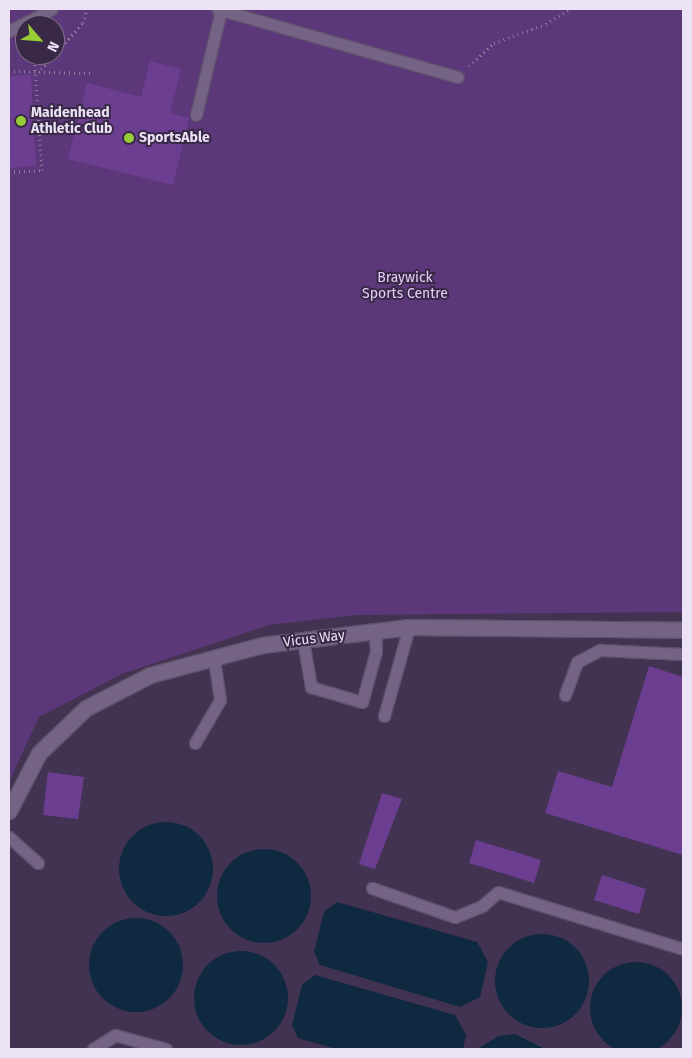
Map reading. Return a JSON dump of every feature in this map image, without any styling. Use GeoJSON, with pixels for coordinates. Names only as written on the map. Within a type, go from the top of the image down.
{"type":"FeatureCollection","features":[{"type":"Feature","properties":{"kind":"street","name":"Vicus Way"},"geometry":{"type":"LineString","coordinates":[[9,811],[39,753],[86,708],[150,675],[262,645],[409,627],[683,630]]}},
{"type":"Feature","properties":{"kind":"lane"},"geometry":{"type":"LineString","coordinates":[[9,31],[52,9]]}},
{"type":"Feature","properties":{"kind":"lane"},"geometry":{"type":"LineString","coordinates":[[196,115],[219,9],[458,77]]}},
{"type":"Feature","properties":{"kind":"lane"},"geometry":{"type":"LineString","coordinates":[[384,716],[409,627]]}},
{"type":"Feature","properties":{"kind":"lane"},"geometry":{"type":"LineString","coordinates":[[302,640],[311,687],[362,702],[376,651],[375,631]]}},
{"type":"Feature","properties":{"kind":"lane"},"geometry":{"type":"LineString","coordinates":[[565,695],[577,662],[600,650],[683,654]]}},
{"type":"Feature","properties":{"kind":"lane"},"geometry":{"type":"LineString","coordinates":[[195,743],[220,700],[214,658]]}},
{"type":"Feature","properties":{"kind":"lane"},"geometry":{"type":"LineString","coordinates":[[9,837],[38,863]]}},
{"type":"Feature","properties":{"kind":"lane"},"geometry":{"type":"LineString","coordinates":[[372,888],[455,917],[482,906],[498,892],[683,949]]}},
{"type":"Feature","properties":{"kind":"lane"},"geometry":{"type":"LineString","coordinates":[[93,1049],[115,1035],[166,1049]]}},
{"type":"Feature","properties":{"kind":"path"},"geometry":{"type":"LineString","coordinates":[[65,43],[84,23],[87,9]]}},
{"type":"Feature","properties":{"kind":"path"},"geometry":{"type":"LineString","coordinates":[[458,77],[494,43],[546,24],[568,9]]}},
{"type":"Feature","properties":{"kind":"path"},"geometry":{"type":"LineString","coordinates":[[9,172],[42,170],[35,65]]}},
{"type":"Feature","properties":{"kind":"path"},"geometry":{"type":"LineString","coordinates":[[41,69],[44,65]]}},
{"type":"Feature","properties":{"kind":"path"},"geometry":{"type":"LineString","coordinates":[[9,71],[41,69],[90,73]]}},
{"type":"Feature","properties":{"kind":"green space","name":"Braywick Sports Centre"},"geometry":{"type":"Polygon","coordinates":[[[9,9],[683,9],[683,612],[355,615],[269,625],[122,674],[39,717],[9,782],[9,9]]]}},
{"type":"Feature","properties":{"kind":"water"},"geometry":{"type":"Polygon","coordinates":[[[166,822],[184,825],[199,836],[210,851],[213,869],[210,887],[199,902],[184,913],[166,916],[148,913],[133,902],[122,887],[119,869],[122,851],[133,836],[148,825],[166,822]]]}},
{"type":"Feature","properties":{"kind":"water"},"geometry":{"type":"Polygon","coordinates":[[[264,849],[282,852],[297,863],[308,878],[311,896],[308,914],[297,929],[282,940],[264,943],[246,940],[231,929],[220,914],[217,896],[220,878],[231,863],[246,852],[264,849]]]}},
{"type":"Feature","properties":{"kind":"water"},"geometry":{"type":"Polygon","coordinates":[[[337,902],[477,942],[488,962],[480,997],[460,1007],[320,965],[314,952],[324,912],[337,902]]]}},
{"type":"Feature","properties":{"kind":"water"},"geometry":{"type":"Polygon","coordinates":[[[136,918],[154,921],[169,932],[180,947],[183,965],[180,983],[169,998],[154,1009],[136,1012],[118,1009],[103,998],[92,983],[89,965],[92,947],[103,932],[118,921],[136,918]]]}},
{"type":"Feature","properties":{"kind":"water"},"geometry":{"type":"Polygon","coordinates":[[[542,934],[560,937],[575,948],[586,963],[589,981],[586,999],[575,1014],[560,1025],[542,1028],[524,1025],[509,1014],[498,999],[495,981],[498,963],[509,948],[524,937],[542,934]]]}},
{"type":"Feature","properties":{"kind":"water"},"geometry":{"type":"Polygon","coordinates":[[[241,951],[259,954],[274,965],[285,980],[288,998],[285,1016],[274,1031],[259,1042],[241,1045],[223,1042],[208,1031],[197,1016],[194,998],[197,980],[208,965],[223,954],[241,951]]]}},
{"type":"Feature","properties":{"kind":"water"},"geometry":{"type":"Polygon","coordinates":[[[636,962],[654,965],[669,975],[679,990],[682,1008],[679,1026],[669,1041],[654,1051],[636,1054],[618,1051],[603,1041],[593,1026],[590,1008],[593,990],[603,975],[618,965],[636,962]]]}},
{"type":"Feature","properties":{"kind":"water"},"geometry":{"type":"Polygon","coordinates":[[[315,975],[455,1015],[466,1035],[463,1049],[336,1049],[298,1038],[292,1025],[302,985],[315,975]]]}},
{"type":"Feature","properties":{"kind":"water"},"geometry":{"type":"Polygon","coordinates":[[[515,1034],[545,1049],[477,1049],[499,1036],[515,1034]]]}},
{"type":"Feature","properties":{"kind":"building","name":"SportsAble"},"geometry":{"type":"Polygon","coordinates":[[[150,61],[181,69],[170,113],[189,118],[173,185],[68,159],[87,83],[141,97],[150,61]]]}},
{"type":"Feature","properties":{"kind":"building","name":"Maidenhead Athletic Club"},"geometry":{"type":"Polygon","coordinates":[[[31,75],[36,166],[9,168],[9,76],[31,75]]]}},
{"type":"Feature","properties":{"kind":"building"},"geometry":{"type":"Polygon","coordinates":[[[649,666],[683,677],[683,855],[545,813],[558,771],[612,787],[649,666]]]}},
{"type":"Feature","properties":{"kind":"building"},"geometry":{"type":"Polygon","coordinates":[[[48,772],[84,777],[78,819],[43,815],[48,772]]]}},
{"type":"Feature","properties":{"kind":"building"},"geometry":{"type":"Polygon","coordinates":[[[382,793],[402,799],[375,869],[359,864],[382,793]]]}},
{"type":"Feature","properties":{"kind":"building"},"geometry":{"type":"Polygon","coordinates":[[[476,840],[541,860],[534,883],[469,863],[476,840]]]}},
{"type":"Feature","properties":{"kind":"building"},"geometry":{"type":"Polygon","coordinates":[[[602,875],[646,889],[639,914],[594,900],[602,875]]]}},
{"type":"Feature","properties":{"kind":"place","name":"Maidenhead Athletic Club"},"geometry":{"type":"Point","coordinates":[21,121]}},
{"type":"Feature","properties":{"kind":"place","name":"SportsAble"},"geometry":{"type":"Point","coordinates":[129,138]}}]}
